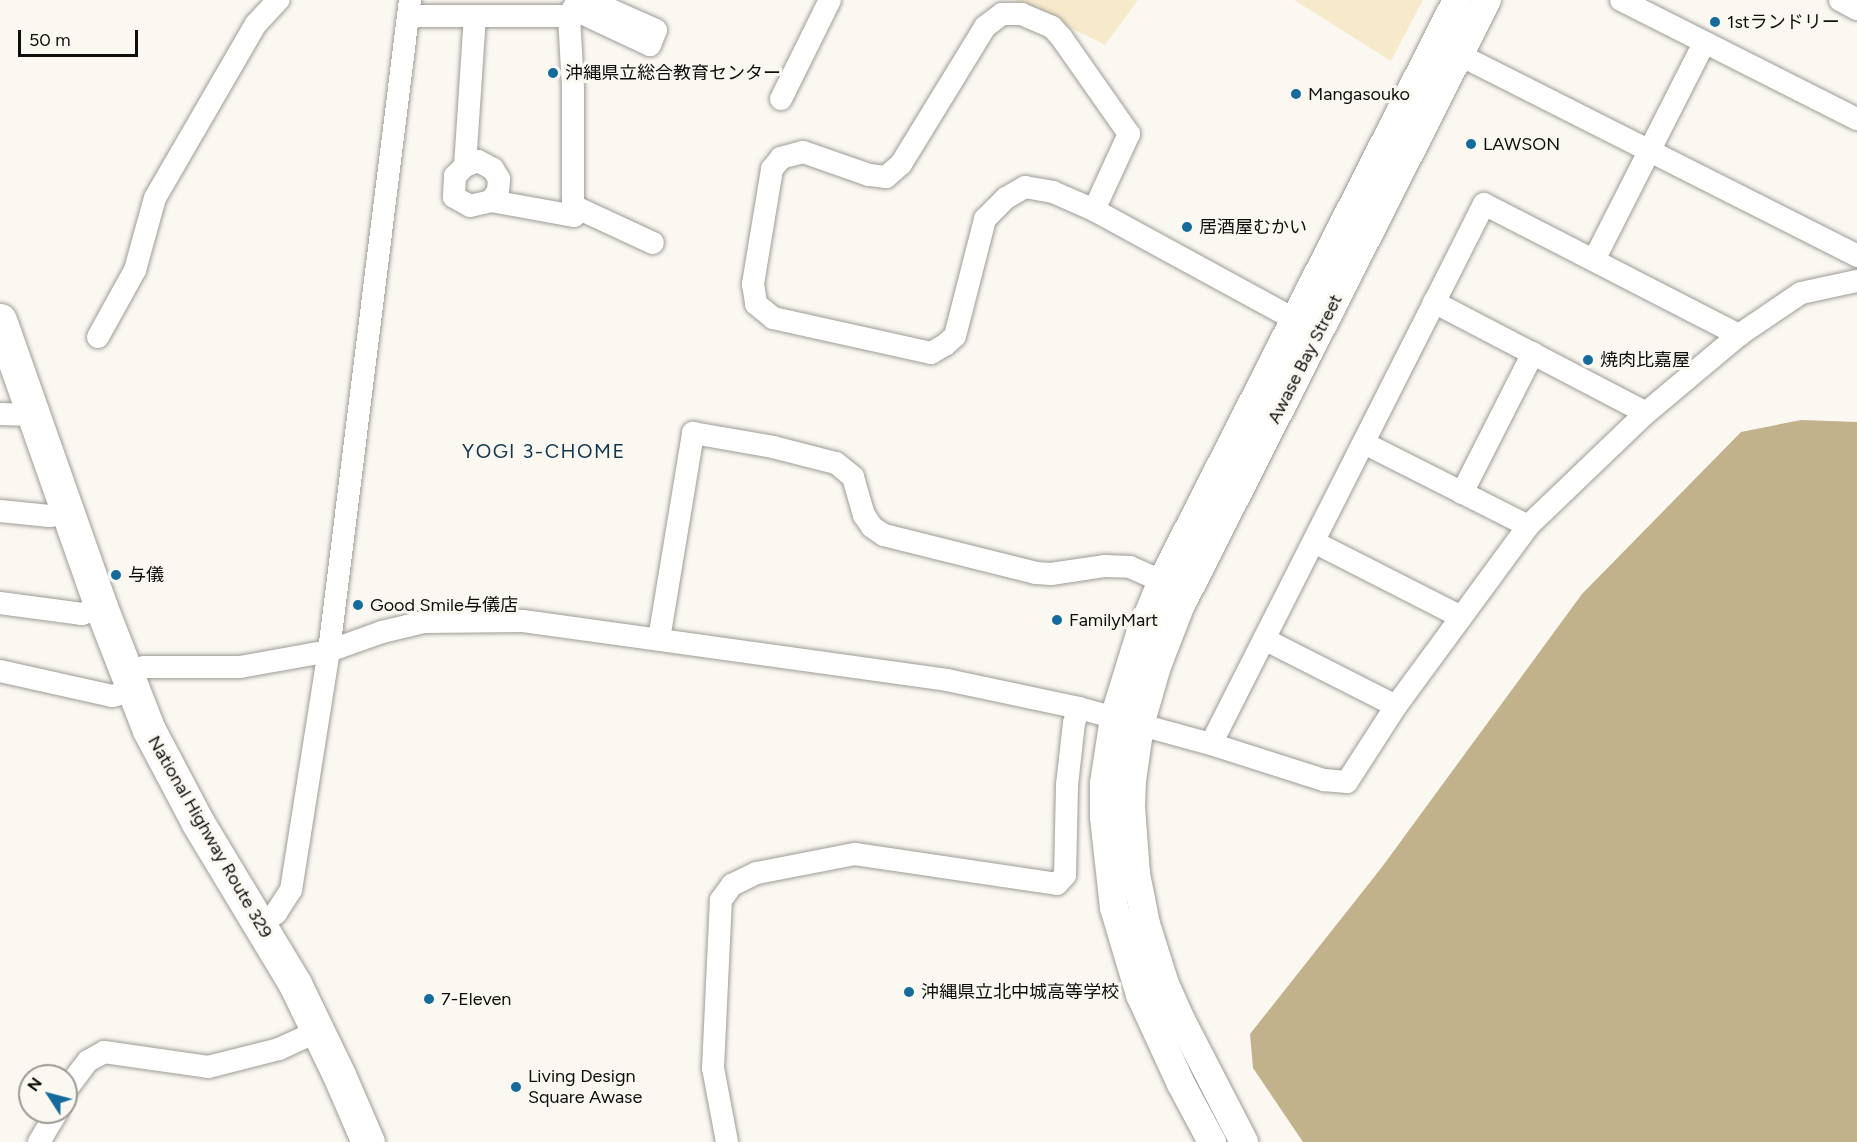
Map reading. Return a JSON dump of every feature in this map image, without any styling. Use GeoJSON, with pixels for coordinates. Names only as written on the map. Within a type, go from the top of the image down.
{"type":"FeatureCollection","features":[{"type":"Feature","properties":{"kind":"highway","name":"National Highway Route 329"},"geometry":{"type":"LineString","coordinates":[[0,320],[100,607],[171,776],[295,984],[368,1142]]}},
{"type":"Feature","properties":{"kind":"main road","name":"Awase Bay Street"},"geometry":{"type":"LineString","coordinates":[[1127,722],[1157,666],[1180,607],[1448,48],[1457,0]]}},
{"type":"Feature","properties":{"kind":"main road","name":"Awase Bay Street"},"geometry":{"type":"LineString","coordinates":[[1127,722],[1140,633],[1162,581],[1294,318],[1448,48],[1487,0]]}},
{"type":"Feature","properties":{"kind":"main road"},"geometry":{"type":"LineString","coordinates":[[1127,722],[1104,783],[1104,817],[1114,908],[1140,995],[1172,1066],[1212,1142]]}},
{"type":"Feature","properties":{"kind":"main road"},"geometry":{"type":"LineString","coordinates":[[1127,722],[1136,874],[1146,924],[1165,984],[1181,1020],[1244,1142]]}},
{"type":"Feature","properties":{"kind":"street"},"geometry":{"type":"LineString","coordinates":[[98,337],[135,270],[155,198],[256,24],[278,0]]}},
{"type":"Feature","properties":{"kind":"street"},"geometry":{"type":"LineString","coordinates":[[781,99],[830,0]]}},
{"type":"Feature","properties":{"kind":"street"},"geometry":{"type":"LineString","coordinates":[[1621,0],[1857,119]]}},
{"type":"Feature","properties":{"kind":"street"},"geometry":{"type":"LineString","coordinates":[[1840,0],[1857,9]]}},
{"type":"Feature","properties":{"kind":"street"},"geometry":{"type":"LineString","coordinates":[[260,926],[276,913],[291,890],[329,651],[409,8],[475,16],[577,6],[573,88],[573,216],[491,201],[470,206],[454,197],[455,176],[465,166],[478,161],[493,169],[499,179],[498,191],[491,201]]}},
{"type":"Feature","properties":{"kind":"street"},"geometry":{"type":"LineString","coordinates":[[1094,210],[1129,134],[1052,27],[1022,14],[1002,14],[985,27],[902,164],[886,177],[869,175],[803,152],[781,158],[772,169],[753,284],[756,304],[773,318],[931,353],[955,336],[985,219],[1006,198],[1025,187],[1053,192],[1094,210],[1294,318]]}},
{"type":"Feature","properties":{"kind":"street"},"geometry":{"type":"LineString","coordinates":[[465,166],[475,16]]}},
{"type":"Feature","properties":{"kind":"street"},"geometry":{"type":"LineString","coordinates":[[1594,260],[1704,43]]}},
{"type":"Feature","properties":{"kind":"street"},"geometry":{"type":"LineString","coordinates":[[0,671],[112,696],[130,683],[144,667],[240,667],[329,651],[382,632],[424,622],[523,621],[947,680],[1079,708],[1211,744],[1324,780],[1347,782],[1396,706],[1528,526],[1646,412],[1739,335],[1801,293],[1847,283],[1846,273],[1852,254],[1448,48]]}},
{"type":"Feature","properties":{"kind":"street"},"geometry":{"type":"LineString","coordinates":[[1211,744],[1484,204],[1739,335]]}},
{"type":"Feature","properties":{"kind":"street"},"geometry":{"type":"LineString","coordinates":[[573,206],[653,243]]}},
{"type":"Feature","properties":{"kind":"street"},"geometry":{"type":"LineString","coordinates":[[1434,302],[1646,412]]}},
{"type":"Feature","properties":{"kind":"street"},"geometry":{"type":"LineString","coordinates":[[1462,493],[1533,353]]}},
{"type":"Feature","properties":{"kind":"street"},"geometry":{"type":"LineString","coordinates":[[0,414],[32,415]]}},
{"type":"Feature","properties":{"kind":"street"},"geometry":{"type":"LineString","coordinates":[[658,639],[693,433],[773,447],[836,463],[853,477],[864,515],[872,527],[884,535],[1036,573],[1051,574],[1089,567],[1130,567],[1162,581]]}},
{"type":"Feature","properties":{"kind":"street"},"geometry":{"type":"LineString","coordinates":[[1364,443],[1528,526]]}},
{"type":"Feature","properties":{"kind":"street"},"geometry":{"type":"LineString","coordinates":[[0,511],[50,516],[67,512]]}},
{"type":"Feature","properties":{"kind":"street"},"geometry":{"type":"LineString","coordinates":[[1314,542],[1461,617]]}},
{"type":"Feature","properties":{"kind":"street"},"geometry":{"type":"LineString","coordinates":[[0,603],[82,614],[100,607]]}},
{"type":"Feature","properties":{"kind":"street"},"geometry":{"type":"LineString","coordinates":[[1264,639],[1396,706]]}},
{"type":"Feature","properties":{"kind":"street"},"geometry":{"type":"LineString","coordinates":[[727,1142],[714,1068],[721,900],[732,885],[757,873],[855,854],[1056,884],[1065,875],[1067,785],[1074,723],[1079,708]]}},
{"type":"Feature","properties":{"kind":"street"},"geometry":{"type":"LineString","coordinates":[[78,1074],[88,1061],[105,1052],[208,1066],[279,1049],[318,1031]]}},
{"type":"Feature","properties":{"kind":"street"},"geometry":{"type":"LineString","coordinates":[[39,1142],[50,1124]]}},
{"type":"Feature","properties":{"kind":"shaded area"},"geometry":{"type":"Polygon","coordinates":[[[1015,0],[1138,0],[1105,45],[1015,0]]]}},
{"type":"Feature","properties":{"kind":"shaded area"},"geometry":{"type":"Polygon","coordinates":[[[1294,0],[1423,0],[1391,61],[1294,0]]]}},
{"type":"Feature","properties":{"kind":"shaded area"},"geometry":{"type":"Polygon","coordinates":[[[1801,420],[1857,422],[1857,1142],[1303,1142],[1253,1068],[1250,1034],[1382,867],[1582,594],[1741,432],[1801,420]]]}},
{"type":"Feature","properties":{"kind":"place","name":"1stランドリー"},"geometry":{"type":"Point","coordinates":[1715,22]}},
{"type":"Feature","properties":{"kind":"place","name":"沖縄県立総合教育センター"},"geometry":{"type":"Point","coordinates":[553,73]}},
{"type":"Feature","properties":{"kind":"place","name":"Mangasouko"},"geometry":{"type":"Point","coordinates":[1296,94]}},
{"type":"Feature","properties":{"kind":"place","name":"LAWSON"},"geometry":{"type":"Point","coordinates":[1471,144]}},
{"type":"Feature","properties":{"kind":"place","name":"居酒屋むかい"},"geometry":{"type":"Point","coordinates":[1187,227]}},
{"type":"Feature","properties":{"kind":"place","name":"焼肉比嘉屋"},"geometry":{"type":"Point","coordinates":[1588,360]}},
{"type":"Feature","properties":{"kind":"place","name":"与儀"},"geometry":{"type":"Point","coordinates":[116,575]}},
{"type":"Feature","properties":{"kind":"place","name":"Good Smile与儀店"},"geometry":{"type":"Point","coordinates":[358,605]}},
{"type":"Feature","properties":{"kind":"place","name":"FamilyMart"},"geometry":{"type":"Point","coordinates":[1057,620]}},
{"type":"Feature","properties":{"kind":"place","name":"沖縄県立北中城高等学校"},"geometry":{"type":"Point","coordinates":[909,992]}},
{"type":"Feature","properties":{"kind":"place","name":"7-Eleven"},"geometry":{"type":"Point","coordinates":[429,999]}},
{"type":"Feature","properties":{"kind":"place","name":"Living Design Square Awase"},"geometry":{"type":"Point","coordinates":[516,1087]}},
{"type":"Feature","properties":{"kind":"district","name":"YOGI 3-CHOME"},"geometry":{"type":"Point","coordinates":[544,451]}}]}
